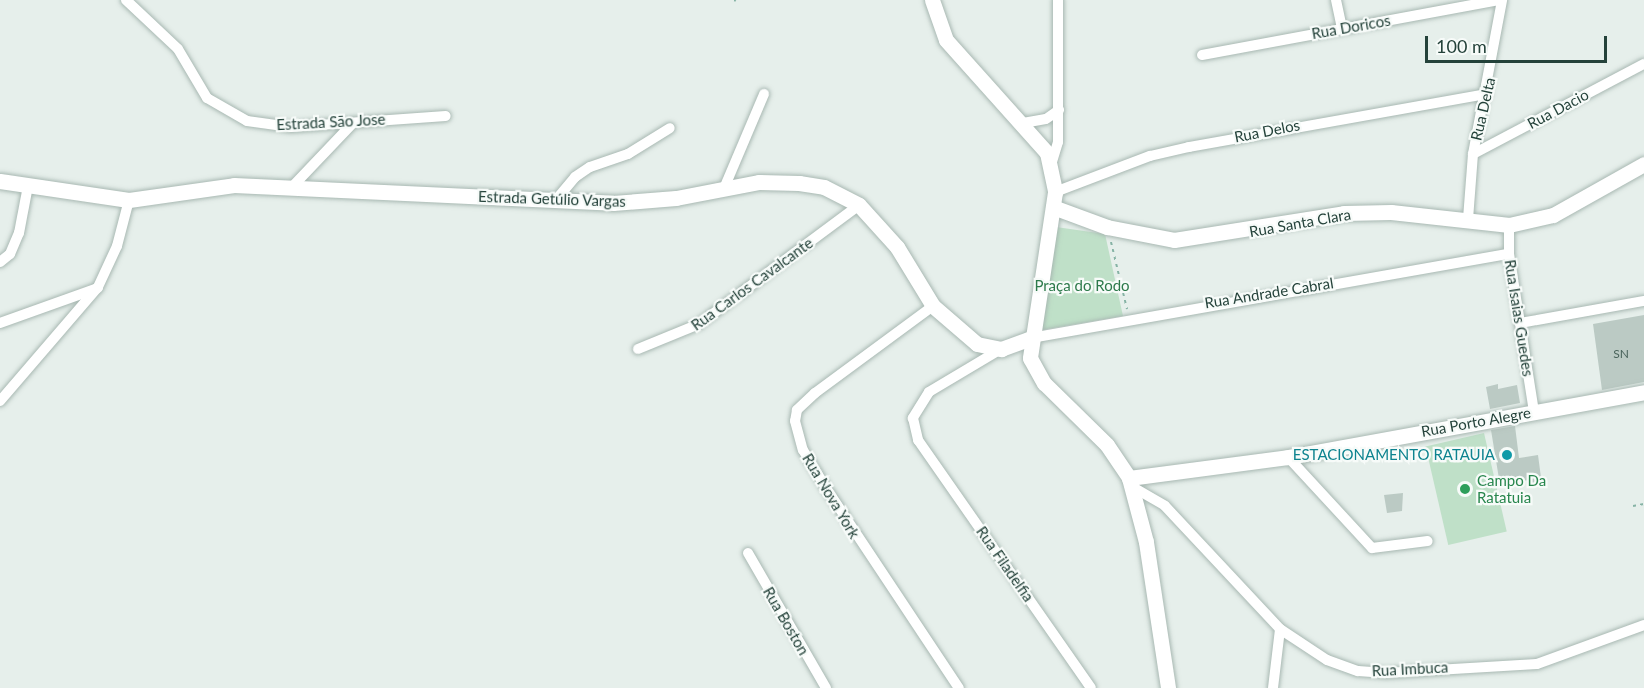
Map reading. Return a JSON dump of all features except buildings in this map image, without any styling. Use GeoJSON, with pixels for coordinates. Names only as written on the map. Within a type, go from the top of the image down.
{"type":"FeatureCollection","features":[{"type":"Feature","properties":{"kind":"main road"},"geometry":{"type":"LineString","coordinates":[[932,0],[946,40],[1042,142],[1051,165],[1054,199],[1030,338],[1035,372],[1107,445],[1130,482],[1146,542],[1168,688]]}},
{"type":"Feature","properties":{"kind":"main road","name":"Rua Santa Clara"},"geometry":{"type":"LineString","coordinates":[[1054,199],[1107,227],[1174,240],[1344,213],[1391,212],[1509,225],[1553,215],[1644,164]]}},
{"type":"Feature","properties":{"kind":"main road","name":"Estrada Getúlio Vargas"},"geometry":{"type":"LineString","coordinates":[[0,181],[129,200],[234,185],[555,201],[645,202],[725,186],[799,183],[824,187],[860,205],[897,247],[933,306],[977,344],[1001,350]]}},
{"type":"Feature","properties":{"kind":"main road"},"geometry":{"type":"LineString","coordinates":[[1001,350],[1030,338]]}},
{"type":"Feature","properties":{"kind":"main road","name":"Rua Porto Alegre"},"geometry":{"type":"LineString","coordinates":[[1130,482],[1288,457],[1644,392]]}},
{"type":"Feature","properties":{"kind":"street","name":"Estrada Sāo Jose"},"geometry":{"type":"LineString","coordinates":[[126,0],[178,49],[198,85],[220,108],[266,125],[352,124],[447,116]]}},
{"type":"Feature","properties":{"kind":"street"},"geometry":{"type":"LineString","coordinates":[[1051,165],[1059,110],[1058,0]]}},
{"type":"Feature","properties":{"kind":"street"},"geometry":{"type":"LineString","coordinates":[[1336,0],[1342,29]]}},
{"type":"Feature","properties":{"kind":"street","name":"Rua Doricos"},"geometry":{"type":"LineString","coordinates":[[1202,55],[1501,0]]}},
{"type":"Feature","properties":{"kind":"street","name":"Rua Delta"},"geometry":{"type":"LineString","coordinates":[[1468,219],[1473,154],[1486,94],[1501,0]]}},
{"type":"Feature","properties":{"kind":"street","name":"Rua Dacio"},"geometry":{"type":"LineString","coordinates":[[1473,154],[1644,63]]}},
{"type":"Feature","properties":{"kind":"street"},"geometry":{"type":"LineString","coordinates":[[725,186],[764,94]]}},
{"type":"Feature","properties":{"kind":"street","name":"Rua Delos"},"geometry":{"type":"LineString","coordinates":[[1054,199],[1150,156],[1486,94]]}},
{"type":"Feature","properties":{"kind":"street"},"geometry":{"type":"LineString","coordinates":[[1023,123],[1046,119],[1059,110]]}},
{"type":"Feature","properties":{"kind":"street"},"geometry":{"type":"LineString","coordinates":[[292,187],[352,124]]}},
{"type":"Feature","properties":{"kind":"street"},"geometry":{"type":"LineString","coordinates":[[555,201],[582,172],[628,154],[670,128]]}},
{"type":"Feature","properties":{"kind":"street"},"geometry":{"type":"LineString","coordinates":[[0,262],[10,254],[19,233],[28,186]]}},
{"type":"Feature","properties":{"kind":"street"},"geometry":{"type":"LineString","coordinates":[[0,401],[98,287],[117,246],[129,200]]}},
{"type":"Feature","properties":{"kind":"street","name":"Rua Carlos Cavalcante"},"geometry":{"type":"LineString","coordinates":[[638,349],[699,324],[860,205]]}},
{"type":"Feature","properties":{"kind":"street","name":"Rua Isaias Guedes"},"geometry":{"type":"LineString","coordinates":[[1509,225],[1509,254],[1534,412]]}},
{"type":"Feature","properties":{"kind":"street","name":"Rua Andrade Cabral"},"geometry":{"type":"LineString","coordinates":[[1030,338],[1509,254]]}},
{"type":"Feature","properties":{"kind":"street"},"geometry":{"type":"LineString","coordinates":[[0,323],[98,287]]}},
{"type":"Feature","properties":{"kind":"street"},"geometry":{"type":"LineString","coordinates":[[1520,323],[1644,301]]}},
{"type":"Feature","properties":{"kind":"street","name":"Rua Nova York"},"geometry":{"type":"LineString","coordinates":[[933,306],[814,393],[798,410],[795,421],[803,450],[826,488],[959,688]]}},
{"type":"Feature","properties":{"kind":"street","name":"Rua Filadelfia"},"geometry":{"type":"LineString","coordinates":[[1001,350],[929,392],[914,418],[918,440],[1089,687]]}},
{"type":"Feature","properties":{"kind":"street"},"geometry":{"type":"LineString","coordinates":[[1288,457],[1372,548],[1428,541]]}},
{"type":"Feature","properties":{"kind":"street","name":"Rua Imbuca"},"geometry":{"type":"LineString","coordinates":[[1130,482],[1165,506],[1280,629],[1328,660],[1386,673],[1537,664],[1644,625]]}},
{"type":"Feature","properties":{"kind":"street","name":"Rua Boston"},"geometry":{"type":"LineString","coordinates":[[748,553],[826,688]]}},
{"type":"Feature","properties":{"kind":"street"},"geometry":{"type":"LineString","coordinates":[[1273,688],[1280,629]]}},
{"type":"Feature","properties":{"kind":"path"},"geometry":{"type":"LineString","coordinates":[[1107,227],[1129,319]]}},
{"type":"Feature","properties":{"kind":"path"},"geometry":{"type":"LineString","coordinates":[[1634,506],[1644,504]]}},
{"type":"Feature","properties":{"kind":"green space","name":"Praça do Rodo"},"geometry":{"type":"Polygon","coordinates":[[[1056,227],[1105,234],[1123,316],[1041,330],[1056,227]]]}},
{"type":"Feature","properties":{"kind":"green space","name":"Campo Da Ratatuia"},"geometry":{"type":"Polygon","coordinates":[[[1484,433],[1507,531],[1448,545],[1426,446],[1484,433]]]}},
{"type":"Feature","properties":{"kind":"place","name":"ESTACIONAMENTO RATAUIA"},"geometry":{"type":"Point","coordinates":[1507,455]}},
{"type":"Feature","properties":{"kind":"place","name":"Campo Da Ratatuia"},"geometry":{"type":"Point","coordinates":[1465,489]}}]}
